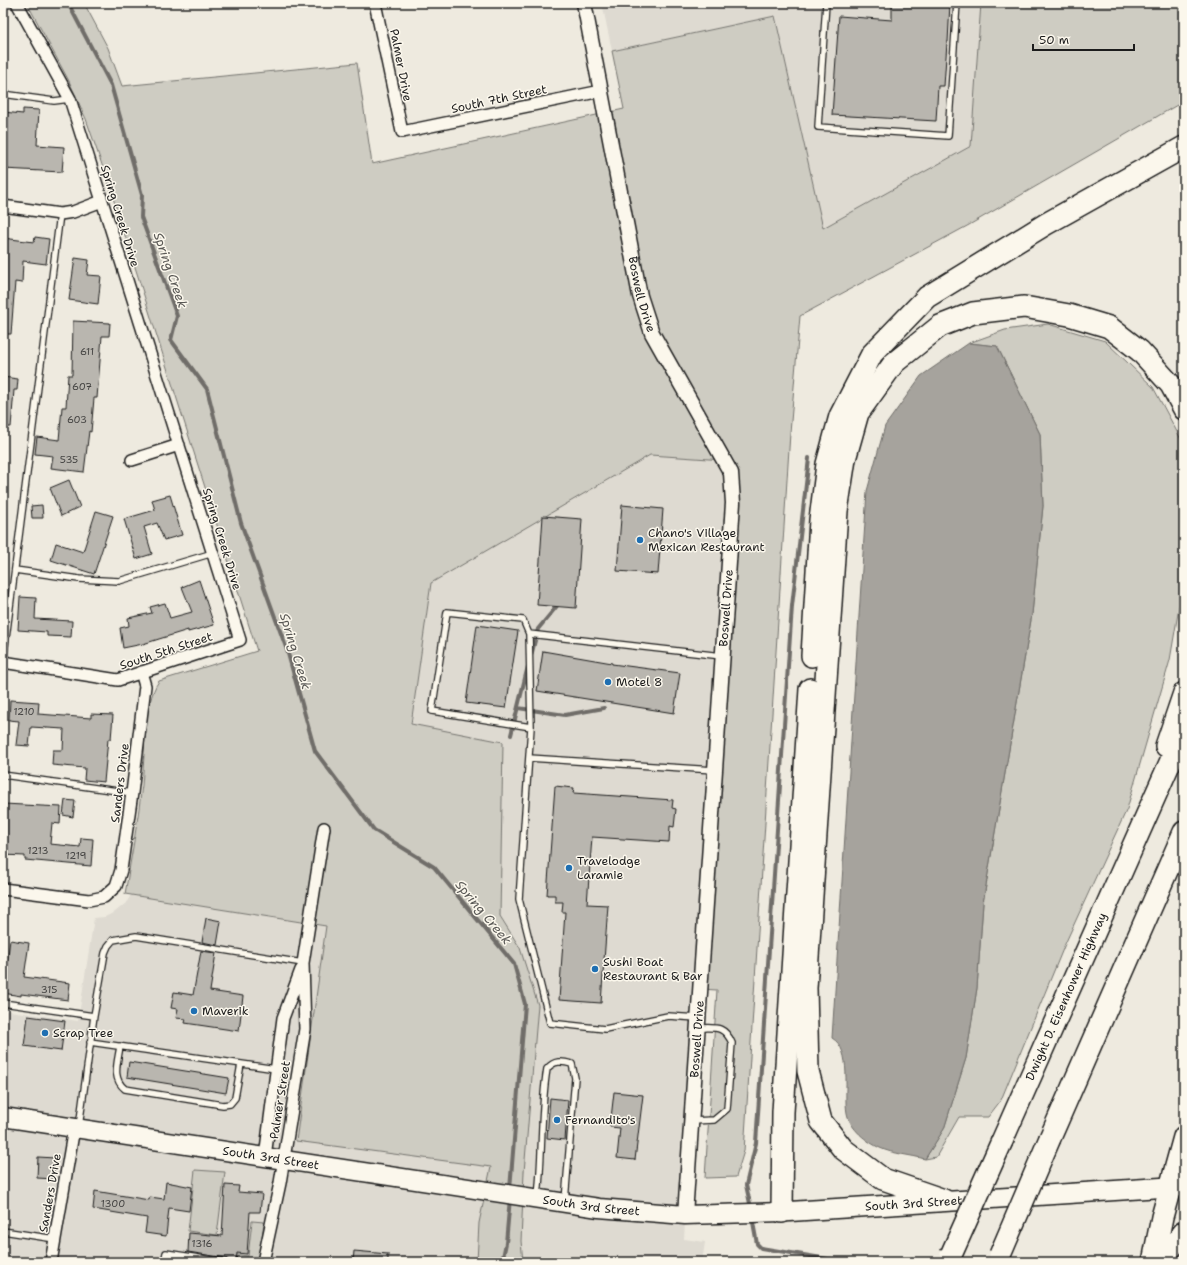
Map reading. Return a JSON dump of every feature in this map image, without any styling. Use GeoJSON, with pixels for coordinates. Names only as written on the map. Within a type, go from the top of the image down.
{"type":"FeatureCollection","features":[{"type":"Feature","properties":{"kind":"highway"},"geometry":{"type":"LineString","coordinates":[[782,1212],[783,1112],[820,528],[827,464],[840,416],[872,354],[926,297],[1046,224],[1184,147]]}},
{"type":"Feature","properties":{"kind":"highway"},"geometry":{"type":"LineString","coordinates":[[782,1212],[788,1179],[806,988],[837,511],[845,459],[858,412],[894,363],[940,326],[973,313],[1024,307],[1068,315],[1108,327],[1140,351],[1171,385],[1184,409]]}},
{"type":"Feature","properties":{"kind":"highway"},"geometry":{"type":"LineString","coordinates":[[1108,905],[1148,799],[1184,693]]}},
{"type":"Feature","properties":{"kind":"highway","name":"Dwight D. Eisenhower Highway"},"geometry":{"type":"LineString","coordinates":[[949,1259],[1108,905],[1184,731]]}},
{"type":"Feature","properties":{"kind":"highway"},"geometry":{"type":"LineString","coordinates":[[998,1259],[1184,832]]}},
{"type":"Feature","properties":{"kind":"highway"},"geometry":{"type":"LineString","coordinates":[[806,988],[808,1071],[821,1121],[843,1149],[883,1179],[944,1200]]}},
{"type":"Feature","properties":{"kind":"highway"},"geometry":{"type":"LineString","coordinates":[[1154,1262],[1177,1186],[1184,1137]]}},
{"type":"Feature","properties":{"kind":"highway","name":"South 3rd Street"},"geometry":{"type":"LineString","coordinates":[[782,1212],[944,1200],[1177,1186]]}},
{"type":"Feature","properties":{"kind":"highway"},"geometry":{"type":"LineString","coordinates":[[1160,1262],[1184,1232]]}},
{"type":"Feature","properties":{"kind":"main road","name":"South 3rd Street"},"geometry":{"type":"LineString","coordinates":[[3,1118],[599,1208],[685,1215],[782,1212]]}},
{"type":"Feature","properties":{"kind":"street","name":"Spring Creek Drive"},"geometry":{"type":"LineString","coordinates":[[17,3],[70,99],[240,640]]}},
{"type":"Feature","properties":{"kind":"street","name":"Palmer Drive"},"geometry":{"type":"LineString","coordinates":[[375,3],[402,132]]}},
{"type":"Feature","properties":{"kind":"street","name":"Boswell Drive"},"geometry":{"type":"LineString","coordinates":[[584,3],[640,296],[652,333],[731,473],[733,503],[685,1215]]}},
{"type":"Feature","properties":{"kind":"street","name":"South 7th Street"},"geometry":{"type":"LineString","coordinates":[[402,132],[601,91]]}},
{"type":"Feature","properties":{"kind":"street"},"geometry":{"type":"LineString","coordinates":[[3,206],[60,214],[73,212],[102,201]]}},
{"type":"Feature","properties":{"kind":"street"},"geometry":{"type":"LineString","coordinates":[[132,460],[179,445]]}},
{"type":"Feature","properties":{"kind":"street","name":"South 5th Street"},"geometry":{"type":"LineString","coordinates":[[3,662],[118,680],[240,640]]}},
{"type":"Feature","properties":{"kind":"street","name":"Sanders Drive"},"geometry":{"type":"LineString","coordinates":[[3,889],[89,900],[100,899],[109,894],[116,886],[119,879],[132,793],[145,686],[141,672]]}},
{"type":"Feature","properties":{"kind":"street","name":"Palmer Street"},"geometry":{"type":"LineString","coordinates":[[264,1262],[305,1029],[304,963],[324,828]]}},
{"type":"Feature","properties":{"kind":"street","name":"Palmer Street"},"geometry":{"type":"LineString","coordinates":[[265,1157],[283,1018],[304,963]]}},
{"type":"Feature","properties":{"kind":"street","name":"Sanders Drive"},"geometry":{"type":"LineString","coordinates":[[51,1262],[76,1129]]}},
{"type":"Feature","properties":{"kind":"lane"},"geometry":{"type":"LineString","coordinates":[[826,3],[818,127],[948,136],[957,3]]}},
{"type":"Feature","properties":{"kind":"lane"},"geometry":{"type":"LineString","coordinates":[[3,94],[54,101],[70,99]]}},
{"type":"Feature","properties":{"kind":"lane"},"geometry":{"type":"LineString","coordinates":[[3,662],[60,214]]}},
{"type":"Feature","properties":{"kind":"lane"},"geometry":{"type":"LineString","coordinates":[[15,570],[79,579],[119,581],[213,553]]}},
{"type":"Feature","properties":{"kind":"lane"},"geometry":{"type":"LineString","coordinates":[[531,728],[432,711],[447,612],[523,620],[529,634],[531,728],[519,899],[550,1023],[605,1029],[668,1016],[720,1028],[728,1034],[732,1043],[727,1109],[714,1120],[692,1121]]}},
{"type":"Feature","properties":{"kind":"lane"},"geometry":{"type":"LineString","coordinates":[[529,634],[722,656]]}},
{"type":"Feature","properties":{"kind":"lane"},"geometry":{"type":"LineString","coordinates":[[528,758],[715,770]]}},
{"type":"Feature","properties":{"kind":"lane"},"geometry":{"type":"LineString","coordinates":[[3,775],[132,793]]}},
{"type":"Feature","properties":{"kind":"lane"},"geometry":{"type":"LineString","coordinates":[[76,1129],[105,954],[108,946],[113,940],[136,936],[304,963]]}},
{"type":"Feature","properties":{"kind":"lane"},"geometry":{"type":"LineString","coordinates":[[3,1003],[94,1016]]}},
{"type":"Feature","properties":{"kind":"lane"},"geometry":{"type":"LineString","coordinates":[[90,1042],[276,1069]]}},
{"type":"Feature","properties":{"kind":"lane"},"geometry":{"type":"LineString","coordinates":[[120,1046],[116,1075],[118,1084],[125,1089],[223,1105],[230,1104],[235,1098],[241,1064]]}},
{"type":"Feature","properties":{"kind":"lane"},"geometry":{"type":"LineString","coordinates":[[538,1199],[542,1159],[540,1142],[547,1069],[556,1062],[565,1062],[572,1064],[575,1078],[565,1203]]}},
{"type":"Feature","properties":{"kind":"lane"},"geometry":{"type":"LineString","coordinates":[[3,1231],[55,1239]]}},
{"type":"Feature","properties":{"kind":"lane"},"geometry":{"type":"LineString","coordinates":[[164,1262],[166,1253],[225,1262]]}},
{"type":"Feature","properties":{"kind":"shaded area"},"geometry":{"type":"Polygon","coordinates":[[[27,3],[84,3],[108,48],[122,86],[357,63],[372,164],[624,109],[612,51],[775,16],[823,228],[971,146],[981,3],[1184,3],[1184,101],[969,225],[800,316],[790,433],[744,1151],[736,1177],[705,1178],[717,990],[700,989],[733,503],[724,460],[650,455],[431,583],[411,724],[503,742],[500,916],[520,948],[538,1005],[524,1172],[521,1241],[523,1262],[477,1262],[479,1223],[491,1167],[296,1141],[326,926],[125,894],[140,799],[147,716],[154,691],[159,681],[257,651],[108,182],[86,119],[69,81],[27,3]]]}},
{"type":"Feature","properties":{"kind":"shaded area"},"geometry":{"type":"Polygon","coordinates":[[[602,3],[981,3],[971,146],[823,228],[775,16],[612,51],[602,3]]]}},
{"type":"Feature","properties":{"kind":"shaded area"},"geometry":{"type":"Polygon","coordinates":[[[1048,324],[1105,341],[1153,387],[1183,443],[1184,578],[1170,660],[1127,809],[1065,944],[1001,1100],[988,1117],[959,1117],[936,1157],[925,1159],[944,1129],[966,1058],[977,988],[983,903],[1032,614],[1043,506],[1040,434],[997,346],[969,343],[1005,330],[1048,324]]]}},
{"type":"Feature","properties":{"kind":"shaded area"},"geometry":{"type":"Polygon","coordinates":[[[969,343],[997,346],[1040,434],[1043,506],[1032,614],[983,903],[977,988],[966,1058],[944,1129],[925,1159],[891,1152],[880,1148],[865,1139],[855,1130],[847,1113],[846,1072],[843,1052],[839,1044],[832,1038],[867,491],[885,426],[921,376],[969,343]]]}},
{"type":"Feature","properties":{"kind":"shaded area"},"geometry":{"type":"Polygon","coordinates":[[[650,455],[724,460],[731,473],[684,1239],[705,1242],[702,1262],[3,1262],[3,1010],[78,1021],[94,918],[105,917],[115,912],[126,903],[131,895],[326,926],[296,1141],[520,948],[500,916],[503,743],[411,724],[431,583],[511,533],[650,455]]]}},
{"type":"Feature","properties":{"kind":"shaded area"},"geometry":{"type":"Polygon","coordinates":[[[195,1170],[225,1172],[217,1235],[188,1231],[195,1170]]]}},
{"type":"Feature","properties":{"kind":"shaded area"},"geometry":{"type":"Polygon","coordinates":[[[252,1221],[264,1222],[259,1262],[231,1259],[231,1254],[248,1256],[252,1221]]]}},
{"type":"Feature","properties":{"kind":"building"},"geometry":{"type":"Polygon","coordinates":[[[892,3],[950,3],[944,86],[938,86],[936,121],[832,115],[839,16],[892,20],[892,3]]]}},
{"type":"Feature","properties":{"kind":"building"},"geometry":{"type":"Polygon","coordinates":[[[23,109],[39,110],[37,145],[64,147],[62,172],[3,169],[5,129],[3,128],[3,112],[23,114],[23,109]]]}},
{"type":"Feature","properties":{"kind":"building"},"geometry":{"type":"Polygon","coordinates":[[[35,237],[49,239],[46,264],[23,261],[22,283],[15,282],[11,334],[3,334],[3,238],[34,242],[35,237]]]}},
{"type":"Feature","properties":{"kind":"building"},"geometry":{"type":"Polygon","coordinates":[[[75,258],[89,260],[87,275],[101,276],[98,304],[69,300],[75,258]]]}},
{"type":"Feature","properties":{"kind":"building"},"geometry":{"type":"Polygon","coordinates":[[[73,321],[110,323],[109,336],[102,336],[97,398],[94,398],[91,432],[89,431],[84,472],[51,468],[53,456],[35,454],[37,437],[59,440],[62,407],[66,407],[68,375],[72,375],[73,321]]]}},
{"type":"Feature","properties":{"kind":"building"},"geometry":{"type":"Polygon","coordinates":[[[3,377],[18,379],[17,390],[14,390],[11,427],[3,427],[3,377]]]}},
{"type":"Feature","properties":{"kind":"building"},"geometry":{"type":"Polygon","coordinates":[[[69,480],[80,507],[61,516],[50,488],[69,480]]]}},
{"type":"Feature","properties":{"kind":"building"},"geometry":{"type":"Polygon","coordinates":[[[170,495],[182,535],[164,540],[157,523],[144,527],[152,554],[136,559],[124,519],[155,510],[152,500],[170,495]]]}},
{"type":"Feature","properties":{"kind":"building"},"geometry":{"type":"Polygon","coordinates":[[[42,505],[43,518],[32,518],[31,506],[42,505]]]}},
{"type":"Feature","properties":{"kind":"building","name":"Chano's Village Mexican Restaurant"},"geometry":{"type":"Polygon","coordinates":[[[622,505],[663,509],[658,574],[617,571],[622,505]]]}},
{"type":"Feature","properties":{"kind":"building"},"geometry":{"type":"Polygon","coordinates":[[[96,511],[113,516],[94,574],[51,560],[56,543],[83,552],[96,511]]]}},
{"type":"Feature","properties":{"kind":"building"},"geometry":{"type":"Polygon","coordinates":[[[543,516],[582,519],[576,608],[537,605],[543,516]]]}},
{"type":"Feature","properties":{"kind":"building"},"geometry":{"type":"Polygon","coordinates":[[[199,580],[214,625],[188,632],[188,630],[143,644],[123,648],[120,628],[129,626],[128,618],[152,613],[150,607],[165,603],[170,618],[192,612],[182,587],[199,580]]]}},
{"type":"Feature","properties":{"kind":"building"},"geometry":{"type":"Polygon","coordinates":[[[20,597],[36,598],[35,619],[72,621],[71,637],[47,636],[47,632],[18,630],[20,597]]]}},
{"type":"Feature","properties":{"kind":"building"},"geometry":{"type":"Polygon","coordinates":[[[477,625],[518,631],[506,708],[466,703],[477,625]]]}},
{"type":"Feature","properties":{"kind":"building","name":"Motel 8"},"geometry":{"type":"Polygon","coordinates":[[[543,651],[612,664],[680,673],[674,713],[537,691],[543,651]]]}},
{"type":"Feature","properties":{"kind":"building"},"geometry":{"type":"Polygon","coordinates":[[[10,700],[39,702],[38,714],[91,718],[91,714],[113,715],[111,739],[108,739],[104,782],[84,780],[85,768],[52,765],[53,750],[63,750],[64,729],[31,727],[29,746],[16,745],[19,721],[9,720],[10,700]]]}},
{"type":"Feature","properties":{"kind":"building","name":"Travelodge Laramie"},"geometry":{"type":"Polygon","coordinates":[[[555,786],[574,788],[573,793],[673,800],[672,808],[676,809],[674,827],[670,826],[669,842],[592,837],[587,904],[608,905],[601,1003],[559,1000],[565,912],[562,912],[563,902],[555,902],[555,895],[547,895],[555,786]]]}},
{"type":"Feature","properties":{"kind":"building"},"geometry":{"type":"Polygon","coordinates":[[[65,800],[75,801],[73,817],[63,815],[65,800]]]}},
{"type":"Feature","properties":{"kind":"building"},"geometry":{"type":"Polygon","coordinates":[[[4,804],[61,807],[60,824],[52,823],[50,844],[80,847],[81,838],[93,839],[91,866],[25,860],[25,856],[3,855],[4,804]]]}},
{"type":"Feature","properties":{"kind":"building"},"geometry":{"type":"Polygon","coordinates":[[[206,918],[221,921],[217,945],[202,942],[206,918]]]}},
{"type":"Feature","properties":{"kind":"building"},"geometry":{"type":"Polygon","coordinates":[[[10,940],[29,943],[24,977],[70,983],[68,1000],[3,993],[10,940]]]}},
{"type":"Feature","properties":{"kind":"building"},"geometry":{"type":"Polygon","coordinates":[[[201,951],[216,953],[210,991],[243,996],[239,1031],[185,1023],[186,1019],[176,1018],[178,1009],[171,1008],[174,992],[193,995],[201,951]]]}},
{"type":"Feature","properties":{"kind":"building","name":"Scrap Tree"},"geometry":{"type":"Polygon","coordinates":[[[28,1016],[65,1021],[61,1051],[24,1046],[28,1016]]]}},
{"type":"Feature","properties":{"kind":"building"},"geometry":{"type":"Polygon","coordinates":[[[129,1062],[229,1078],[226,1093],[127,1077],[129,1062]]]}},
{"type":"Feature","properties":{"kind":"building"},"geometry":{"type":"Polygon","coordinates":[[[614,1092],[643,1095],[635,1160],[617,1158],[620,1128],[610,1127],[614,1092]]]}},
{"type":"Feature","properties":{"kind":"building"},"geometry":{"type":"Polygon","coordinates":[[[550,1098],[568,1100],[565,1140],[547,1138],[550,1098]]]}},
{"type":"Feature","properties":{"kind":"building"},"geometry":{"type":"Polygon","coordinates":[[[38,1157],[55,1158],[54,1179],[37,1178],[38,1157]]]}},
{"type":"Feature","properties":{"kind":"building"},"geometry":{"type":"Polygon","coordinates":[[[166,1182],[192,1187],[189,1211],[169,1208],[166,1236],[145,1233],[147,1218],[93,1209],[95,1191],[149,1200],[150,1197],[164,1199],[166,1182]]]}},
{"type":"Feature","properties":{"kind":"building"},"geometry":{"type":"Polygon","coordinates":[[[225,1185],[239,1186],[238,1192],[262,1194],[260,1212],[250,1212],[247,1254],[237,1253],[236,1262],[229,1262],[226,1258],[188,1252],[189,1233],[222,1236],[225,1185]]]}},
{"type":"Feature","properties":{"kind":"building"},"geometry":{"type":"Polygon","coordinates":[[[354,1251],[388,1254],[388,1262],[353,1262],[354,1251]]]}},
{"type":"Feature","properties":{"kind":"waterway","name":"Spring Creek"},"geometry":{"type":"LineString","coordinates":[[68,3],[111,85],[142,195],[141,217],[177,316],[171,340],[207,389],[241,523],[287,650],[315,751],[374,830],[434,867],[514,964],[525,1004],[510,1189]]}},
{"type":"Feature","properties":{"kind":"waterway"},"geometry":{"type":"LineString","coordinates":[[751,1208],[746,1185],[756,1143],[792,606],[809,458]]}},
{"type":"Feature","properties":{"kind":"waterway"},"geometry":{"type":"LineString","coordinates":[[531,656],[538,629],[557,606]]}},
{"type":"Feature","properties":{"kind":"waterway"},"geometry":{"type":"LineString","coordinates":[[511,735],[528,666]]}},
{"type":"Feature","properties":{"kind":"waterway"},"geometry":{"type":"LineString","coordinates":[[518,708],[565,715],[604,708]]}},
{"type":"Feature","properties":{"kind":"waterway","name":"Spring Creek"},"geometry":{"type":"LineString","coordinates":[[502,1262],[506,1243],[510,1198]]}},
{"type":"Feature","properties":{"kind":"waterway"},"geometry":{"type":"LineString","coordinates":[[752,1217],[757,1244],[761,1248],[846,1262]]}},
{"type":"Feature","properties":{"kind":"place","name":"Chano's Village Mexican Restaurant"},"geometry":{"type":"Point","coordinates":[640,540]}},
{"type":"Feature","properties":{"kind":"place","name":"Motel 8"},"geometry":{"type":"Point","coordinates":[608,682]}},
{"type":"Feature","properties":{"kind":"place","name":"Travelodge Laramie"},"geometry":{"type":"Point","coordinates":[569,868]}},
{"type":"Feature","properties":{"kind":"place","name":"Sushi Boat Restaurant & Bar"},"geometry":{"type":"Point","coordinates":[595,969]}},
{"type":"Feature","properties":{"kind":"place","name":"Maverik"},"geometry":{"type":"Point","coordinates":[194,1011]}},
{"type":"Feature","properties":{"kind":"place","name":"Scrap Tree"},"geometry":{"type":"Point","coordinates":[45,1033]}},
{"type":"Feature","properties":{"kind":"place","name":"Fernandito's"},"geometry":{"type":"Point","coordinates":[557,1120]}}]}
